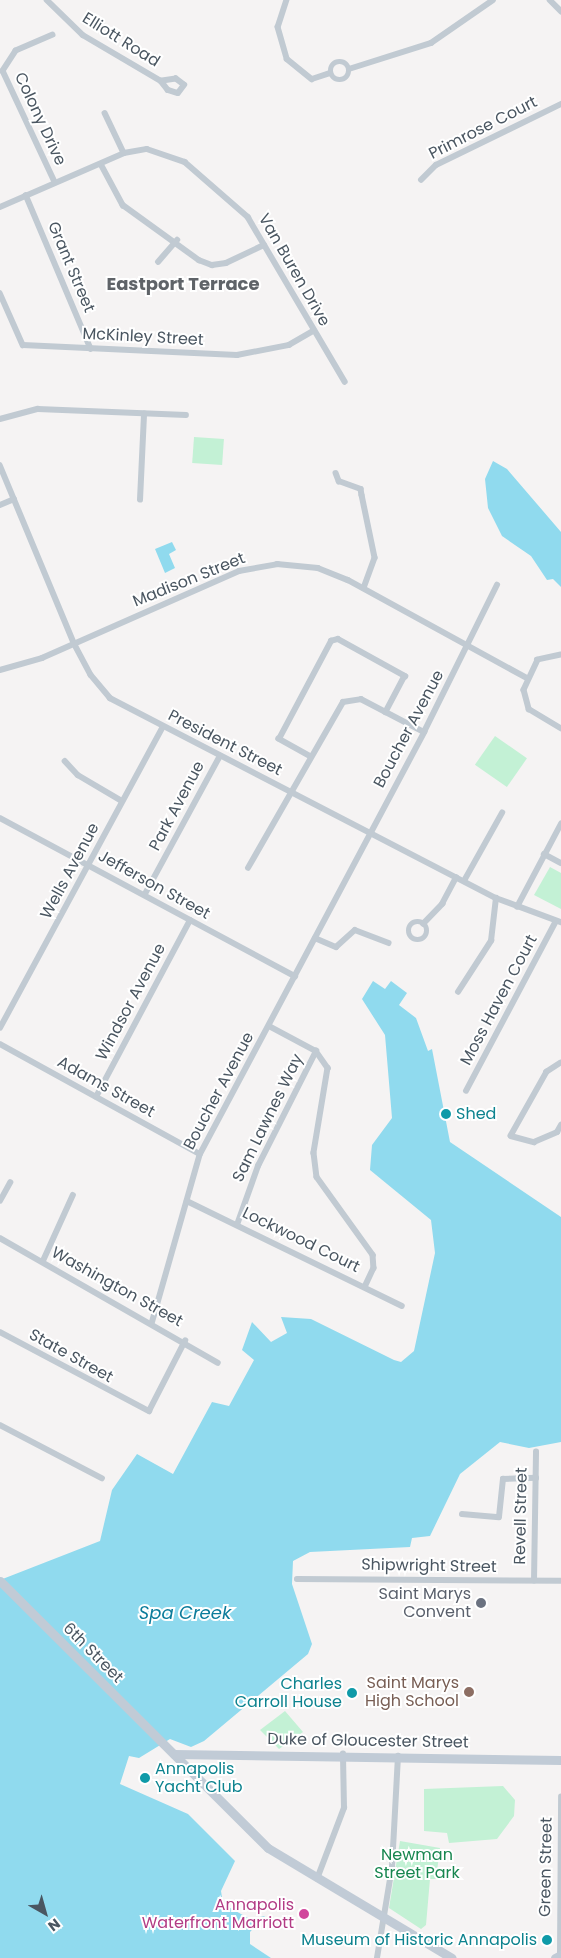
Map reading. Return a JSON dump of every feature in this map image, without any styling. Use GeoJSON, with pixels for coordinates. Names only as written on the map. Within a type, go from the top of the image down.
{"type":"FeatureCollection","features":[{"type":"Feature","properties":{"kind":"main road","name":"6th Street"},"geometry":{"type":"LineString","coordinates":[[0,1581],[268,1848],[317,1879],[383,1915],[452,1958]]}},
{"type":"Feature","properties":{"kind":"main road","name":"Duke of Gloucester Street"},"geometry":{"type":"LineString","coordinates":[[174,1754],[343,1754],[561,1760]]}},
{"type":"Feature","properties":{"kind":"street","name":"Elliott Road"},"geometry":{"type":"LineString","coordinates":[[47,0],[83,35],[161,81]]}},
{"type":"Feature","properties":{"kind":"street"},"geometry":{"type":"LineString","coordinates":[[287,0],[278,27],[287,59],[312,79],[330,73],[339,61],[349,69]]}},
{"type":"Feature","properties":{"kind":"street"},"geometry":{"type":"LineString","coordinates":[[330,73],[343,79],[349,69],[431,43],[493,0]]}},
{"type":"Feature","properties":{"kind":"street"},"geometry":{"type":"LineString","coordinates":[[550,0],[561,11]]}},
{"type":"Feature","properties":{"kind":"street","name":"Colony Drive"},"geometry":{"type":"LineString","coordinates":[[53,36],[16,51],[3,72],[55,182]]}},
{"type":"Feature","properties":{"kind":"street","name":"Primrose Court"},"geometry":{"type":"LineString","coordinates":[[421,180],[436,165],[561,104]]}},
{"type":"Feature","properties":{"kind":"street"},"geometry":{"type":"LineString","coordinates":[[105,113],[124,153]]}},
{"type":"Feature","properties":{"kind":"street","name":"Van Buren Drive"},"geometry":{"type":"LineString","coordinates":[[0,207],[124,153],[147,149],[185,162],[248,217],[345,382]]}},
{"type":"Feature","properties":{"kind":"street"},"geometry":{"type":"LineString","coordinates":[[101,164],[124,205],[177,240],[199,260],[212,265],[264,245]]}},
{"type":"Feature","properties":{"kind":"street","name":"Grant Street"},"geometry":{"type":"LineString","coordinates":[[26,195],[91,349]]}},
{"type":"Feature","properties":{"kind":"street"},"geometry":{"type":"LineString","coordinates":[[158,262],[177,240]]}},
{"type":"Feature","properties":{"kind":"street","name":"McKinley Street"},"geometry":{"type":"LineString","coordinates":[[0,294],[23,345],[260,354],[289,345],[313,330]]}},
{"type":"Feature","properties":{"kind":"street"},"geometry":{"type":"LineString","coordinates":[[0,419],[38,409],[186,415]]}},
{"type":"Feature","properties":{"kind":"street"},"geometry":{"type":"LineString","coordinates":[[140,500],[144,414]]}},
{"type":"Feature","properties":{"kind":"street","name":"President Street"},"geometry":{"type":"LineString","coordinates":[[0,465],[74,643],[91,675],[110,698],[456,878],[496,898],[558,922]]}},
{"type":"Feature","properties":{"kind":"street"},"geometry":{"type":"LineString","coordinates":[[336,473],[340,481],[361,489],[375,558],[364,588]]}},
{"type":"Feature","properties":{"kind":"street"},"geometry":{"type":"LineString","coordinates":[[0,505],[14,499]]}},
{"type":"Feature","properties":{"kind":"street","name":"Madison Street"},"geometry":{"type":"LineString","coordinates":[[0,670],[74,643],[259,566],[318,568],[364,588],[470,643],[527,678]]}},
{"type":"Feature","properties":{"kind":"street","name":"Boucher Avenue"},"geometry":{"type":"LineString","coordinates":[[152,1322],[200,1154],[424,732],[470,643],[497,585]]}},
{"type":"Feature","properties":{"kind":"street"},"geometry":{"type":"LineString","coordinates":[[311,756],[279,739],[331,641],[338,639],[406,676],[386,712]]}},
{"type":"Feature","properties":{"kind":"street"},"geometry":{"type":"LineString","coordinates":[[561,655],[538,660],[527,678],[524,690],[529,709],[561,728]]}},
{"type":"Feature","properties":{"kind":"street"},"geometry":{"type":"LineString","coordinates":[[248,868],[311,756],[347,699],[357,697],[424,732]]}},
{"type":"Feature","properties":{"kind":"street","name":"Wells Avenue"},"geometry":{"type":"LineString","coordinates":[[0,1028],[163,727]]}},
{"type":"Feature","properties":{"kind":"street","name":"Park Avenue"},"geometry":{"type":"LineString","coordinates":[[145,894],[220,756]]}},
{"type":"Feature","properties":{"kind":"street"},"geometry":{"type":"LineString","coordinates":[[65,761],[78,775],[122,801]]}},
{"type":"Feature","properties":{"kind":"street"},"geometry":{"type":"LineString","coordinates":[[464,881],[502,813]]}},
{"type":"Feature","properties":{"kind":"street","name":"Jefferson Street"},"geometry":{"type":"LineString","coordinates":[[0,818],[295,976]]}},
{"type":"Feature","properties":{"kind":"street"},"geometry":{"type":"LineString","coordinates":[[517,907],[561,824]]}},
{"type":"Feature","properties":{"kind":"street"},"geometry":{"type":"LineString","coordinates":[[544,854],[561,863]]}},
{"type":"Feature","properties":{"kind":"street"},"geometry":{"type":"LineString","coordinates":[[423,924],[442,904],[456,878]]}},
{"type":"Feature","properties":{"kind":"street"},"geometry":{"type":"LineString","coordinates":[[458,992],[491,941],[496,898]]}},
{"type":"Feature","properties":{"kind":"street","name":"Windsor Avenue"},"geometry":{"type":"LineString","coordinates":[[96,1097],[190,920]]}},
{"type":"Feature","properties":{"kind":"street","name":"Moss Haven Court"},"geometry":{"type":"LineString","coordinates":[[466,1091],[558,922]]}},
{"type":"Feature","properties":{"kind":"street"},"geometry":{"type":"LineString","coordinates":[[315,938],[336,947],[355,930],[389,943]]}},
{"type":"Feature","properties":{"kind":"street"},"geometry":{"type":"LineString","coordinates":[[269,1026],[316,1051],[324,1060],[328,1078],[314,1153],[317,1177],[373,1254],[374,1268],[365,1287]]}},
{"type":"Feature","properties":{"kind":"street","name":"Adams Street"},"geometry":{"type":"LineString","coordinates":[[0,1044],[200,1154]]}},
{"type":"Feature","properties":{"kind":"street","name":"Sam Lawnes Way"},"geometry":{"type":"LineString","coordinates":[[237,1225],[258,1166],[316,1051]]}},
{"type":"Feature","properties":{"kind":"street"},"geometry":{"type":"LineString","coordinates":[[561,1063],[547,1072],[511,1136],[534,1142],[561,1125]]}},
{"type":"Feature","properties":{"kind":"street"},"geometry":{"type":"LineString","coordinates":[[0,1200],[10,1183]]}},
{"type":"Feature","properties":{"kind":"street"},"geometry":{"type":"LineString","coordinates":[[43,1261],[73,1195]]}},
{"type":"Feature","properties":{"kind":"street","name":"Lockwood Court"},"geometry":{"type":"LineString","coordinates":[[187,1201],[402,1306]]}},
{"type":"Feature","properties":{"kind":"street","name":"Washington Street"},"geometry":{"type":"LineString","coordinates":[[0,1238],[152,1322],[218,1363]]}},
{"type":"Feature","properties":{"kind":"street","name":"State Street"},"geometry":{"type":"LineString","coordinates":[[0,1332],[130,1404],[149,1411],[163,1377],[185,1341]]}},
{"type":"Feature","properties":{"kind":"street"},"geometry":{"type":"LineString","coordinates":[[0,1425],[102,1478]]}},
{"type":"Feature","properties":{"kind":"street","name":"Revell Street"},"geometry":{"type":"LineString","coordinates":[[534,1581],[536,1452]]}},
{"type":"Feature","properties":{"kind":"street"},"geometry":{"type":"LineString","coordinates":[[462,1514],[499,1517],[503,1478],[536,1478]]}},
{"type":"Feature","properties":{"kind":"street","name":"Shipwright Street"},"geometry":{"type":"LineString","coordinates":[[297,1579],[561,1581]]}},
{"type":"Feature","properties":{"kind":"street"},"geometry":{"type":"LineString","coordinates":[[317,1879],[344,1808],[343,1754]]}},
{"type":"Feature","properties":{"kind":"street"},"geometry":{"type":"LineString","coordinates":[[377,1958],[394,1840],[398,1756]]}},
{"type":"Feature","properties":{"kind":"street","name":"Green Street"},"geometry":{"type":"LineString","coordinates":[[559,1956],[561,1937],[561,1797]]}},
{"type":"Feature","properties":{"kind":"green space"},"geometry":{"type":"Polygon","coordinates":[[[194,437],[224,439],[222,465],[192,463],[194,437]]]}},
{"type":"Feature","properties":{"kind":"green space"},"geometry":{"type":"Polygon","coordinates":[[[495,736],[527,758],[507,787],[475,765],[495,736]]]}},
{"type":"Feature","properties":{"kind":"green space"},"geometry":{"type":"Polygon","coordinates":[[[550,867],[561,873],[561,909],[534,895],[550,867]]]}},
{"type":"Feature","properties":{"kind":"green space"},"geometry":{"type":"Polygon","coordinates":[[[285,1711],[303,1732],[279,1749],[260,1730],[285,1711]]]}},
{"type":"Feature","properties":{"kind":"green space"},"geometry":{"type":"Polygon","coordinates":[[[503,1786],[515,1800],[514,1816],[497,1839],[449,1843],[447,1833],[424,1831],[424,1789],[503,1786]]]}},
{"type":"Feature","properties":{"kind":"green space","name":"Newman Street Park"},"geometry":{"type":"Polygon","coordinates":[[[400,1841],[440,1848],[436,1879],[430,1879],[426,1925],[421,1929],[389,1908],[400,1841]]]}},
{"type":"Feature","properties":{"kind":"water"},"geometry":{"type":"Polygon","coordinates":[[[493,461],[507,469],[561,532],[561,587],[553,579],[547,580],[531,556],[502,536],[488,508],[485,479],[493,461]]]}},
{"type":"Feature","properties":{"kind":"water"},"geometry":{"type":"Polygon","coordinates":[[[172,542],[176,550],[169,554],[175,568],[165,573],[155,549],[172,542]]]}},
{"type":"Feature","properties":{"kind":"water","name":"Spa Creek"},"geometry":{"type":"Polygon","coordinates":[[[373,981],[385,989],[391,981],[407,993],[399,1005],[416,1018],[428,1051],[432,1049],[450,1142],[561,1217],[561,1442],[529,1448],[500,1442],[460,1474],[430,1536],[412,1538],[410,1547],[310,1552],[293,1561],[292,1584],[312,1644],[308,1654],[204,1741],[191,1747],[170,1739],[139,1758],[129,1756],[120,1784],[188,1814],[235,1861],[221,1891],[223,1904],[250,1919],[265,1916],[250,1932],[250,1944],[271,1958],[0,1958],[0,1580],[100,1541],[112,1490],[137,1454],[173,1474],[212,1402],[229,1406],[254,1360],[242,1350],[252,1322],[271,1342],[287,1333],[281,1317],[311,1319],[401,1362],[414,1351],[435,1253],[431,1220],[370,1170],[372,1145],[392,1118],[385,1035],[362,999],[373,981]]]}},
{"type":"Feature","properties":{"kind":"place","name":"Shed"},"geometry":{"type":"Point","coordinates":[446,1114]}},
{"type":"Feature","properties":{"kind":"place","name":"Saint Marys Convent"},"geometry":{"type":"Point","coordinates":[481,1603]}},
{"type":"Feature","properties":{"kind":"place","name":"Saint Marys High School"},"geometry":{"type":"Point","coordinates":[469,1692]}},
{"type":"Feature","properties":{"kind":"place","name":"Charles Carroll House"},"geometry":{"type":"Point","coordinates":[352,1693]}},
{"type":"Feature","properties":{"kind":"place","name":"Annapolis Yacht Club"},"geometry":{"type":"Point","coordinates":[145,1778]}},
{"type":"Feature","properties":{"kind":"place","name":"Annapolis Waterfront Marriott"},"geometry":{"type":"Point","coordinates":[304,1914]}},
{"type":"Feature","properties":{"kind":"place","name":"Museum of Historic Annapolis"},"geometry":{"type":"Point","coordinates":[547,1940]}},
{"type":"Feature","properties":{"kind":"district","name":"Eastport Terrace"},"geometry":{"type":"Point","coordinates":[183,284]}}]}
